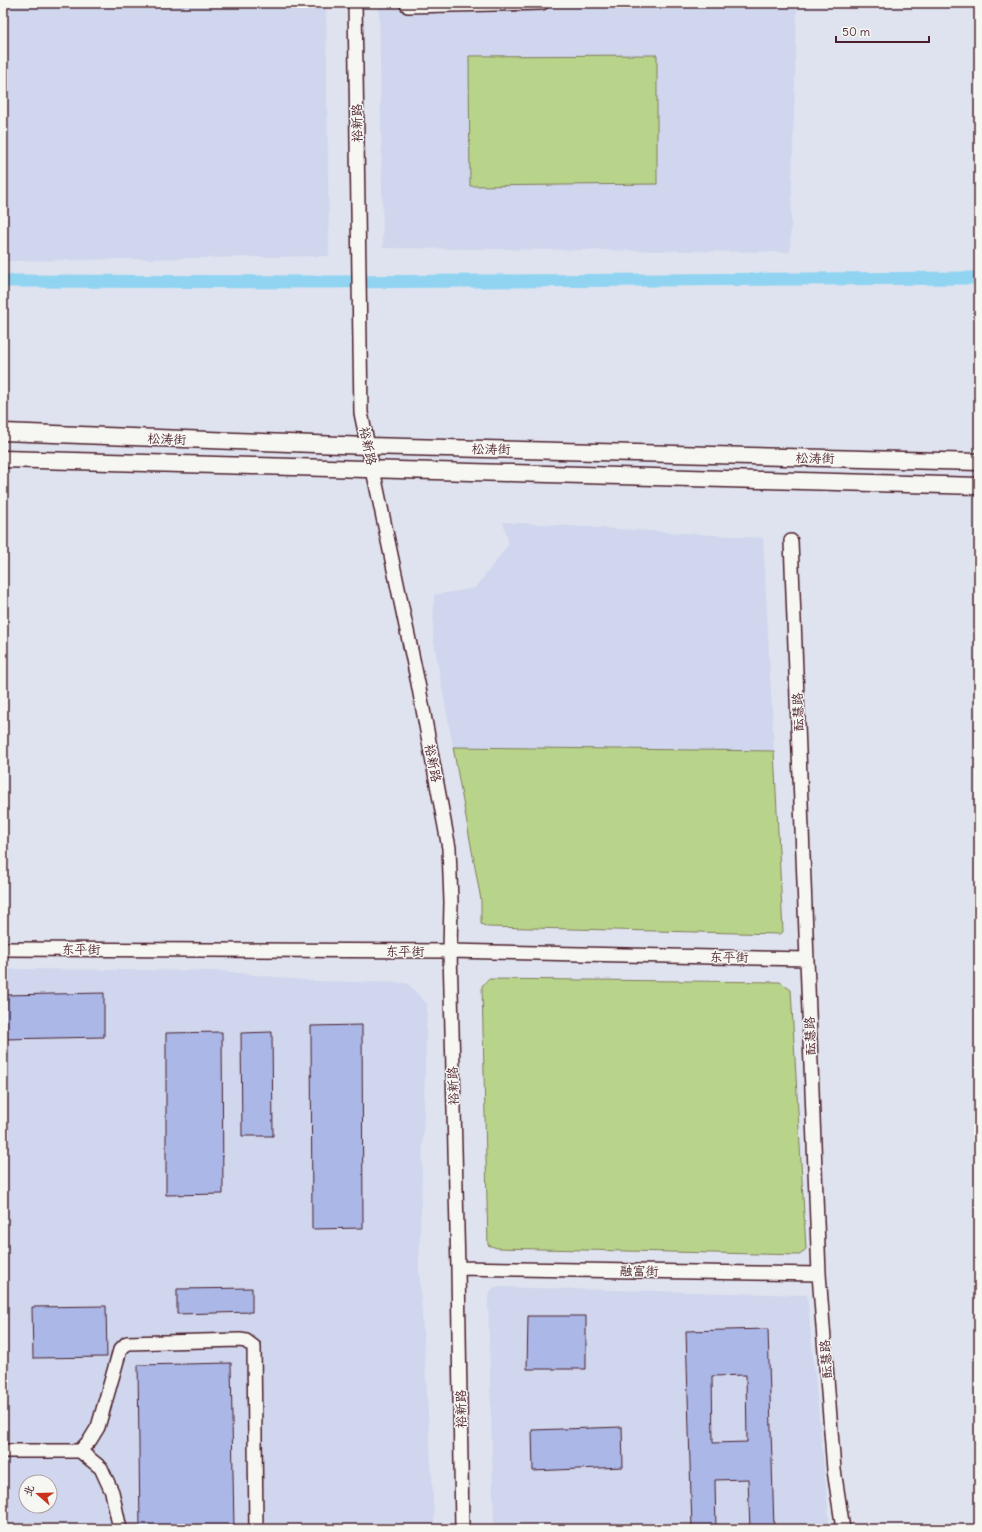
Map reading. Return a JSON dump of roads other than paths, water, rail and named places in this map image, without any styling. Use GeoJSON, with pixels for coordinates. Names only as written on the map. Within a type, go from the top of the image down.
{"type":"FeatureCollection","features":[{"type":"Feature","properties":{"kind":"main road","name":"松涛街"},"geometry":{"type":"LineString","coordinates":[[3,432],[367,446],[979,462]]}},
{"type":"Feature","properties":{"kind":"main road","name":"松涛街"},"geometry":{"type":"LineString","coordinates":[[3,459],[373,468],[979,486]]}},
{"type":"Feature","properties":{"kind":"street","name":"裕新路"},"geometry":{"type":"LineString","coordinates":[[355,3],[361,413],[418,683],[449,848],[462,1529]]}},
{"type":"Feature","properties":{"kind":"street"},"geometry":{"type":"LineString","coordinates":[[406,3],[408,6],[542,3]]}},
{"type":"Feature","properties":{"kind":"street","name":"酝慧路"},"geometry":{"type":"LineString","coordinates":[[792,541],[819,1274],[834,1470],[843,1529]]}},
{"type":"Feature","properties":{"kind":"street","name":"东平街"},"geometry":{"type":"LineString","coordinates":[[3,949],[450,951],[807,959]]}},
{"type":"Feature","properties":{"kind":"street","name":"融富街"},"geometry":{"type":"LineString","coordinates":[[458,1268],[819,1274]]}},
{"type":"Feature","properties":{"kind":"street"},"geometry":{"type":"LineString","coordinates":[[80,1451],[90,1440],[98,1427],[120,1350],[127,1343],[246,1341],[254,1347],[256,1529]]}},
{"type":"Feature","properties":{"kind":"street"},"geometry":{"type":"LineString","coordinates":[[3,1451],[80,1451],[101,1468],[112,1492],[120,1529]]}},
{"type":"Feature","properties":{"kind":"waterway"},"geometry":{"type":"LineString","coordinates":[[3,281],[323,282],[979,278]]}}]}
